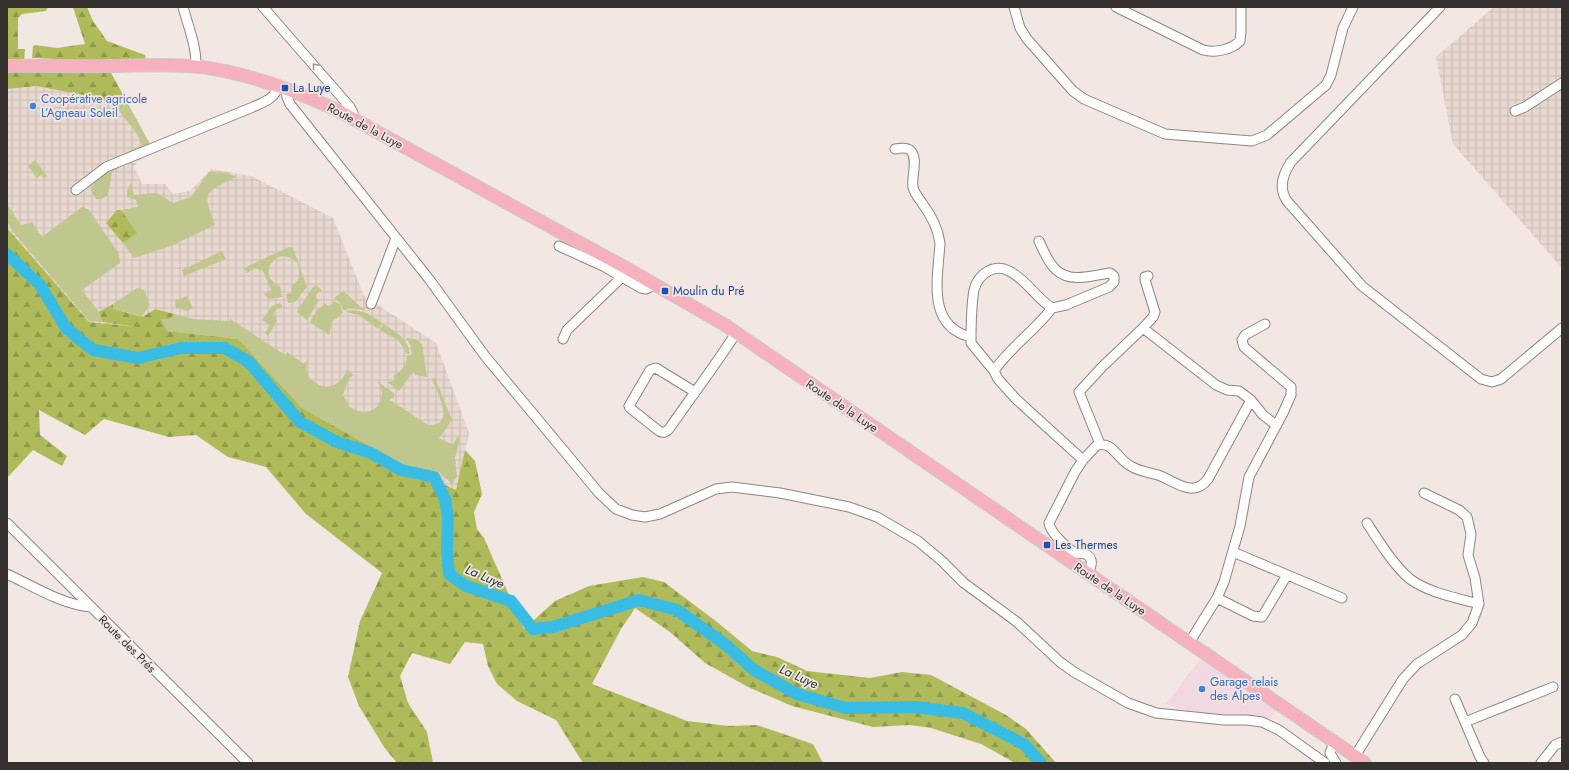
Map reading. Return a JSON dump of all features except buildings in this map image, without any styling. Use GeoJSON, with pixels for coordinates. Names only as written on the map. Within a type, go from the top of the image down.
{"type":"FeatureCollection","features":[{"type":"Feature","properties":{"kind":"main road","name":"Route de la Luye"},"geometry":{"type":"LineString","coordinates":[[7,66],[196,67],[241,75],[281,87],[308,97],[354,120],[654,285],[689,306],[795,374],[1365,763]]}},
{"type":"Feature","properties":{"kind":"street"},"geometry":{"type":"LineString","coordinates":[[183,7],[194,49],[196,67]]}},
{"type":"Feature","properties":{"kind":"street"},"geometry":{"type":"LineString","coordinates":[[263,7],[350,107],[354,120]]}},
{"type":"Feature","properties":{"kind":"street"},"geometry":{"type":"LineString","coordinates":[[1014,7],[1020,28],[1027,39],[1073,91],[1084,99],[1165,134],[1252,141],[1267,135],[1326,85],[1331,75],[1343,28],[1353,7]]}},
{"type":"Feature","properties":{"kind":"street"},"geometry":{"type":"LineString","coordinates":[[1116,7],[1203,50],[1211,51],[1230,48],[1240,41],[1241,7]]}},
{"type":"Feature","properties":{"kind":"street"},"geometry":{"type":"LineString","coordinates":[[1440,7],[1291,162],[1282,179],[1284,198],[1362,286],[1481,379],[1492,382],[1501,379],[1562,328]]}},
{"type":"Feature","properties":{"kind":"street"},"geometry":{"type":"LineString","coordinates":[[1515,111],[1525,108],[1562,83]]}},
{"type":"Feature","properties":{"kind":"street"},"geometry":{"type":"LineString","coordinates":[[76,190],[106,166],[253,107],[272,98],[281,87],[290,104],[429,279],[485,356],[599,494],[616,509],[632,515],[645,517],[660,514],[716,489],[732,487],[774,492],[841,506],[877,517],[918,541],[942,561],[964,583],[1017,622],[1060,662],[1074,672],[1128,703],[1156,713],[1224,720],[1247,720],[1262,722],[1279,730],[1325,763]]}},
{"type":"Feature","properties":{"kind":"street"},"geometry":{"type":"LineString","coordinates":[[895,149],[905,148],[910,150],[914,156],[914,193],[932,218],[940,236],[937,285],[939,308],[943,320],[950,328],[971,337]]}},
{"type":"Feature","properties":{"kind":"street"},"geometry":{"type":"LineString","coordinates":[[371,304],[396,238]]}},
{"type":"Feature","properties":{"kind":"street"},"geometry":{"type":"LineString","coordinates":[[994,371],[1000,362],[1045,317],[1052,308],[1109,287],[1114,282],[1114,276],[1110,273],[1078,278],[1067,277],[1055,271],[1046,257],[1039,241]]}},
{"type":"Feature","properties":{"kind":"street"},"geometry":{"type":"LineString","coordinates":[[559,246],[623,276],[646,289],[654,285]]}},
{"type":"Feature","properties":{"kind":"street"},"geometry":{"type":"LineString","coordinates":[[1052,308],[1010,271],[995,268],[987,271],[980,279],[975,289],[971,343],[994,371],[998,379],[1016,399],[1083,460]]}},
{"type":"Feature","properties":{"kind":"street"},"geometry":{"type":"LineString","coordinates":[[563,339],[567,330],[623,276]]}},
{"type":"Feature","properties":{"kind":"street"},"geometry":{"type":"LineString","coordinates":[[1100,444],[1079,392],[1153,317],[1155,312],[1145,280],[1145,277],[1148,276]]}},
{"type":"Feature","properties":{"kind":"street"},"geometry":{"type":"LineString","coordinates":[[1189,643],[1217,598],[1224,582],[1240,526],[1250,477],[1291,395],[1291,387],[1244,347],[1242,340],[1245,335],[1265,324]]}},
{"type":"Feature","properties":{"kind":"street"},"geometry":{"type":"LineString","coordinates":[[1143,328],[1216,385],[1228,390],[1239,391],[1251,400],[1263,415],[1276,425]]}},
{"type":"Feature","properties":{"kind":"street"},"geometry":{"type":"LineString","coordinates":[[695,392],[656,368],[653,368],[650,370],[629,406],[659,431],[666,432],[695,392],[734,336]]}},
{"type":"Feature","properties":{"kind":"street"},"geometry":{"type":"LineString","coordinates":[[1088,573],[1092,565],[1088,556],[1071,550],[1049,528],[1051,518],[1083,460],[1097,445],[1108,445],[1119,458],[1134,468],[1159,476],[1186,488],[1192,489],[1199,487],[1208,479],[1251,400]]}},
{"type":"Feature","properties":{"kind":"street"},"geometry":{"type":"LineString","coordinates":[[1355,756],[1404,679],[1417,664],[1462,635],[1472,623],[1479,604],[1475,578],[1468,555],[1471,534],[1467,516],[1459,510],[1424,493]]}},
{"type":"Feature","properties":{"kind":"street","name":"Route des Prés"},"geometry":{"type":"LineString","coordinates":[[7,523],[248,763]]}},
{"type":"Feature","properties":{"kind":"street"},"geometry":{"type":"LineString","coordinates":[[1367,523],[1388,554],[1410,579],[1432,590],[1479,604]]}},
{"type":"Feature","properties":{"kind":"street"},"geometry":{"type":"LineString","coordinates":[[1233,552],[1342,598]]}},
{"type":"Feature","properties":{"kind":"street"},"geometry":{"type":"LineString","coordinates":[[7,574],[65,601],[81,606],[91,607]]}},
{"type":"Feature","properties":{"kind":"street"},"geometry":{"type":"LineString","coordinates":[[1217,598],[1254,616],[1262,617],[1287,575]]}},
{"type":"Feature","properties":{"kind":"street"},"geometry":{"type":"LineString","coordinates":[[1465,722],[1553,687]]}},
{"type":"Feature","properties":{"kind":"street"},"geometry":{"type":"LineString","coordinates":[[1455,699],[1479,761]]}},
{"type":"Feature","properties":{"kind":"street"},"geometry":{"type":"LineString","coordinates":[[1334,742],[1330,753],[1336,763]]}},
{"type":"Feature","properties":{"kind":"street"},"geometry":{"type":"LineString","coordinates":[[1542,763],[1555,745],[1562,742]]}},
{"type":"Feature","properties":{"kind":"shaded area"},"geometry":{"type":"Polygon","coordinates":[[[1494,7],[1562,7],[1562,268],[1453,144],[1436,57],[1494,7]]]}},
{"type":"Feature","properties":{"kind":"shaded area"},"geometry":{"type":"Polygon","coordinates":[[[108,75],[153,148],[134,166],[142,184],[165,184],[173,194],[190,191],[211,169],[251,176],[333,218],[364,296],[436,343],[469,433],[457,490],[407,467],[302,408],[238,339],[89,322],[7,228],[7,76],[108,75]]]}},
{"type":"Feature","properties":{"kind":"shaded area"},"geometry":{"type":"Polygon","coordinates":[[[1201,658],[1277,709],[1269,720],[1195,715],[1166,704],[1201,658]]]}},
{"type":"Feature","properties":{"kind":"green space"},"geometry":{"type":"Polygon","coordinates":[[[7,7],[48,7],[46,11],[22,14],[18,18],[18,49],[25,49],[24,61],[7,63],[7,7]]]}},
{"type":"Feature","properties":{"kind":"green space"},"geometry":{"type":"Polygon","coordinates":[[[73,7],[87,7],[93,21],[107,41],[145,55],[146,63],[32,58],[33,46],[35,45],[57,48],[85,44],[73,7]]]}},
{"type":"Feature","properties":{"kind":"green space"},"geometry":{"type":"Polygon","coordinates":[[[110,71],[126,100],[114,104],[84,95],[36,86],[7,89],[7,72],[110,71]]]}},
{"type":"Feature","properties":{"kind":"green space"},"geometry":{"type":"Polygon","coordinates":[[[126,100],[151,146],[114,160],[113,159],[142,145],[137,134],[114,104],[126,100]]]}},
{"type":"Feature","properties":{"kind":"green space"},"geometry":{"type":"Polygon","coordinates":[[[35,160],[47,176],[44,179],[41,175],[37,178],[28,166],[35,160]]]}},
{"type":"Feature","properties":{"kind":"green space"},"geometry":{"type":"Polygon","coordinates":[[[117,166],[117,169],[112,172],[108,196],[101,199],[96,199],[91,191],[97,176],[117,166]]]}},
{"type":"Feature","properties":{"kind":"green space"},"geometry":{"type":"Polygon","coordinates":[[[209,172],[228,173],[236,177],[217,186],[209,194],[207,199],[208,205],[215,225],[171,246],[134,258],[123,243],[136,232],[121,210],[138,207],[136,200],[127,197],[127,191],[131,183],[134,195],[157,193],[173,203],[191,197],[209,172]]]}},
{"type":"Feature","properties":{"kind":"green space"},"geometry":{"type":"Polygon","coordinates":[[[7,204],[21,225],[32,222],[42,237],[82,207],[89,210],[119,254],[120,263],[82,290],[99,312],[103,322],[89,321],[15,234],[7,222],[7,204]]]}},
{"type":"Feature","properties":{"kind":"green space"},"geometry":{"type":"Polygon","coordinates":[[[117,210],[121,210],[137,233],[123,243],[106,223],[117,210]]]}},
{"type":"Feature","properties":{"kind":"green space"},"geometry":{"type":"Polygon","coordinates":[[[7,228],[89,322],[138,327],[103,322],[99,312],[113,304],[113,309],[143,317],[155,309],[174,314],[170,319],[161,319],[167,331],[238,339],[302,408],[407,467],[456,490],[465,450],[475,461],[482,494],[474,512],[477,529],[484,538],[524,629],[555,601],[589,586],[643,577],[664,582],[717,622],[752,651],[777,657],[807,671],[870,678],[902,672],[931,675],[1006,715],[1026,729],[1056,763],[1015,763],[981,744],[931,728],[910,725],[873,727],[792,706],[748,687],[705,663],[670,632],[635,608],[621,629],[592,684],[687,721],[729,726],[757,725],[813,744],[823,763],[583,763],[556,720],[517,701],[497,684],[488,666],[483,644],[465,642],[450,664],[412,653],[400,676],[408,703],[427,732],[433,763],[397,763],[384,747],[359,706],[348,677],[360,621],[382,573],[306,514],[266,467],[228,457],[196,435],[169,437],[104,419],[85,435],[39,410],[40,435],[67,456],[62,466],[33,450],[7,478],[7,228]]]}},
{"type":"Feature","properties":{"kind":"green space"},"geometry":{"type":"Polygon","coordinates":[[[289,247],[293,248],[307,287],[295,302],[288,303],[286,294],[292,293],[291,286],[297,282],[299,276],[297,262],[288,257],[282,256],[272,262],[269,272],[270,277],[280,286],[282,297],[269,299],[264,294],[271,290],[263,271],[255,268],[247,273],[244,268],[289,247]]]}},
{"type":"Feature","properties":{"kind":"green space"},"geometry":{"type":"Polygon","coordinates":[[[222,251],[226,259],[184,276],[182,270],[222,251]]]}},
{"type":"Feature","properties":{"kind":"green space"},"geometry":{"type":"Polygon","coordinates":[[[316,285],[321,289],[321,292],[319,291],[315,297],[319,300],[307,320],[297,311],[313,287],[316,285]]]}},
{"type":"Feature","properties":{"kind":"green space"},"geometry":{"type":"Polygon","coordinates":[[[137,288],[144,290],[150,305],[142,316],[113,309],[113,304],[137,288]]]}},
{"type":"Feature","properties":{"kind":"green space"},"geometry":{"type":"Polygon","coordinates":[[[343,291],[364,310],[349,308],[344,311],[340,303],[334,298],[343,291]]]}},
{"type":"Feature","properties":{"kind":"green space"},"geometry":{"type":"Polygon","coordinates":[[[187,296],[193,308],[188,311],[176,308],[175,301],[187,296]]]}},
{"type":"Feature","properties":{"kind":"green space"},"geometry":{"type":"Polygon","coordinates":[[[334,301],[340,304],[343,313],[332,322],[329,335],[310,322],[318,308],[320,309],[324,303],[328,306],[331,305],[334,301]]]}},
{"type":"Feature","properties":{"kind":"green space"},"geometry":{"type":"Polygon","coordinates":[[[280,303],[283,307],[276,309],[274,314],[277,321],[268,336],[265,333],[270,325],[262,320],[272,306],[280,303]]]}},
{"type":"Feature","properties":{"kind":"green space"},"geometry":{"type":"Polygon","coordinates":[[[350,310],[367,314],[382,323],[378,329],[359,315],[345,312],[350,310]]]}},
{"type":"Feature","properties":{"kind":"green space"},"geometry":{"type":"Polygon","coordinates":[[[174,314],[193,319],[230,321],[230,319],[285,355],[287,352],[304,364],[308,360],[307,373],[318,385],[328,386],[338,383],[342,379],[347,369],[353,375],[348,380],[343,395],[350,407],[360,412],[368,412],[373,410],[380,402],[382,391],[377,381],[395,394],[393,399],[391,398],[390,400],[428,425],[437,424],[442,420],[443,408],[432,379],[435,378],[452,420],[439,438],[453,445],[458,436],[460,439],[455,458],[457,477],[452,484],[434,471],[430,470],[419,473],[302,408],[238,339],[167,331],[160,319],[170,319],[174,314]]]}},
{"type":"Feature","properties":{"kind":"green space"},"geometry":{"type":"Polygon","coordinates":[[[383,324],[401,336],[409,348],[410,354],[407,354],[399,341],[380,330],[383,324]]]}},
{"type":"Feature","properties":{"kind":"green space"},"geometry":{"type":"Polygon","coordinates":[[[406,338],[415,339],[422,344],[427,377],[416,375],[413,372],[399,391],[387,382],[394,381],[394,375],[404,367],[407,355],[412,355],[411,346],[406,338]]]}},
{"type":"Feature","properties":{"kind":"waterway","name":"La Luye"},"geometry":{"type":"LineString","coordinates":[[7,254],[40,285],[66,328],[93,350],[138,358],[181,348],[225,348],[249,362],[300,422],[337,442],[371,453],[401,470],[434,477],[445,499],[448,518],[447,549],[449,574],[466,586],[511,601],[533,629],[553,627],[639,600],[677,610],[726,645],[754,670],[797,694],[846,708],[915,707],[963,713],[1024,744],[1041,763]]}},
{"type":"Feature","properties":{"kind":"place","name":"La Luye"},"geometry":{"type":"Point","coordinates":[285,88]}},
{"type":"Feature","properties":{"kind":"place","name":"Coopérative agricole L’Agneau Soleil"},"geometry":{"type":"Point","coordinates":[33,106]}},
{"type":"Feature","properties":{"kind":"place","name":"Moulin du Pré"},"geometry":{"type":"Point","coordinates":[665,291]}},
{"type":"Feature","properties":{"kind":"place","name":"Les Thermes"},"geometry":{"type":"Point","coordinates":[1047,545]}},
{"type":"Feature","properties":{"kind":"place","name":"Garage relais des Alpes"},"geometry":{"type":"Point","coordinates":[1202,689]}}]}
